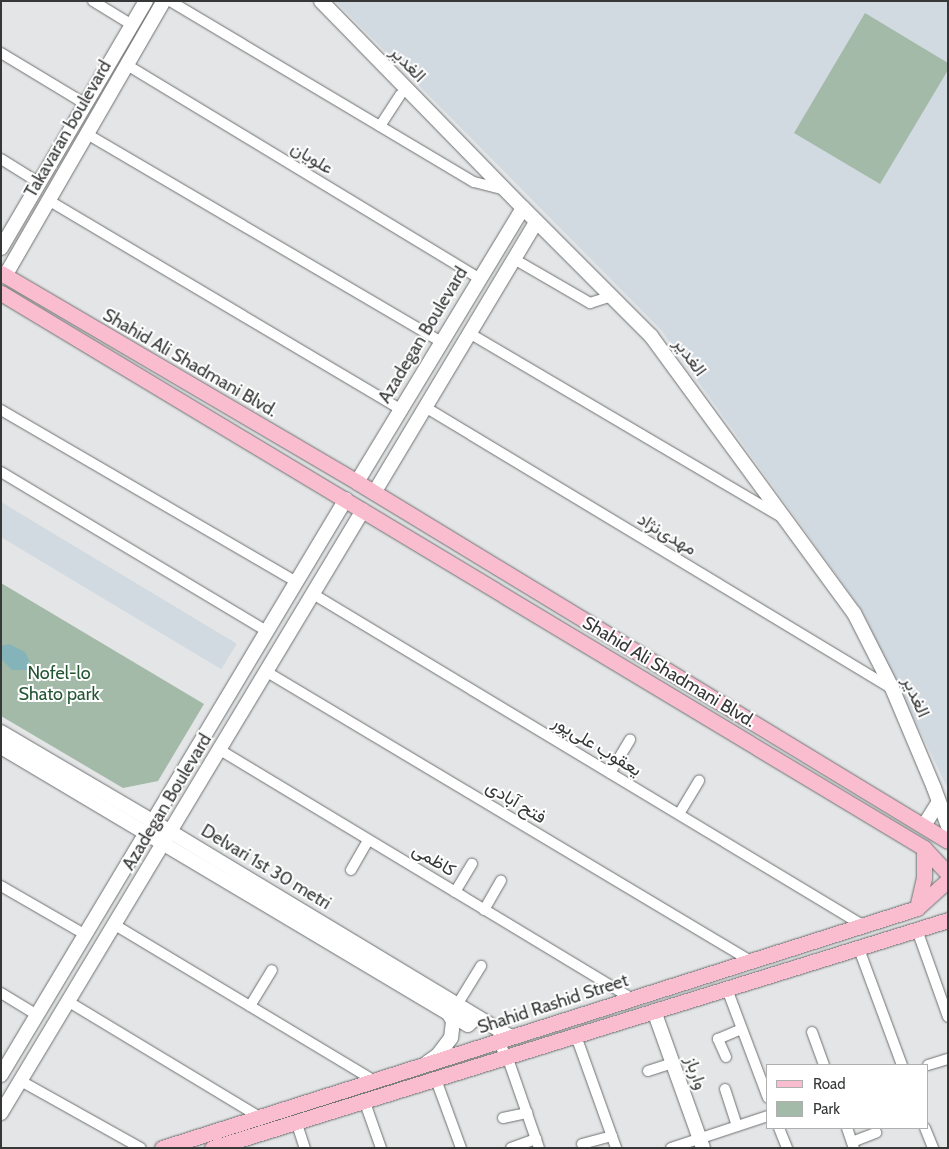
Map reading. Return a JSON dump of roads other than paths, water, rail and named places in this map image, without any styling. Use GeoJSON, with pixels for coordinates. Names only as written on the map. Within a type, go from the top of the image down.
{"type":"FeatureCollection","features":[{"type":"Feature","properties":{"kind":"main road","name":"Takavaran boulevard"},"geometry":{"type":"LineString","coordinates":[[1,248],[84,103],[146,1]]}},
{"type":"Feature","properties":{"kind":"main road","name":"Takavaran boulevard"},"geometry":{"type":"LineString","coordinates":[[3,277],[164,1]]}},
{"type":"Feature","properties":{"kind":"main road","name":"الغدیر"},"geometry":{"type":"LineString","coordinates":[[321,1],[522,208],[651,336],[854,613],[892,688],[939,802],[946,834]]}},
{"type":"Feature","properties":{"kind":"main road","name":"Azadegan Boulevard"},"geometry":{"type":"LineString","coordinates":[[357,482],[522,208]]}},
{"type":"Feature","properties":{"kind":"main road"},"geometry":{"type":"LineString","coordinates":[[363,510],[536,222]]}},
{"type":"Feature","properties":{"kind":"main road","name":"Shahid Ali Shadmani Blvd."},"geometry":{"type":"LineString","coordinates":[[3,277],[374,492],[919,823],[946,834]]}},
{"type":"Feature","properties":{"kind":"main road","name":"Shahid Ali Shadmani Blvd."},"geometry":{"type":"LineString","coordinates":[[1,294],[346,499],[927,851],[948,874]]}},
{"type":"Feature","properties":{"kind":"main road"},"geometry":{"type":"LineString","coordinates":[[346,499],[357,482]]}},
{"type":"Feature","properties":{"kind":"main road","name":"Azadegan Boulevard"},"geometry":{"type":"LineString","coordinates":[[1,1075],[346,499]]}},
{"type":"Feature","properties":{"kind":"main road","name":"Azadegan Boulevard"},"geometry":{"type":"LineString","coordinates":[[1,1113],[168,838],[363,510]]}},
{"type":"Feature","properties":{"kind":"main road","name":"Delvari 1st 30 metri"},"geometry":{"type":"LineString","coordinates":[[1,732],[168,838],[504,1039]]}},
{"type":"Feature","properties":{"kind":"main road","name":"Delvari 1st 30 metri"},"geometry":{"type":"LineString","coordinates":[[1,747],[149,826]]}},
{"type":"Feature","properties":{"kind":"main road"},"geometry":{"type":"LineString","coordinates":[[919,823],[939,802]]}},
{"type":"Feature","properties":{"kind":"main road"},"geometry":{"type":"LineString","coordinates":[[917,908],[924,878],[927,851],[939,847],[946,834]]}},
{"type":"Feature","properties":{"kind":"main road","name":"Shahid Rashid Street"},"geometry":{"type":"LineString","coordinates":[[162,1148],[917,908],[948,880]]}},
{"type":"Feature","properties":{"kind":"main road","name":"Shahid Rashid Street"},"geometry":{"type":"LineString","coordinates":[[212,1148],[242,1143],[296,1121],[435,1077],[576,1036],[654,1010],[859,949],[948,920]]}},
{"type":"Feature","properties":{"kind":"main road"},"geometry":{"type":"LineString","coordinates":[[654,1010],[666,997],[723,979],[749,960]]}},
{"type":"Feature","properties":{"kind":"main road"},"geometry":{"type":"LineString","coordinates":[[625,1000],[626,1020]]}},
{"type":"Feature","properties":{"kind":"main road"},"geometry":{"type":"LineString","coordinates":[[424,1065],[438,1056],[451,1038],[453,1021],[458,1010]]}},
{"type":"Feature","properties":{"kind":"main road","name":"وارباز"},"geometry":{"type":"LineString","coordinates":[[654,1010],[701,1143]]}},
{"type":"Feature","properties":{"kind":"street"},"geometry":{"type":"LineString","coordinates":[[93,1],[132,25]]}},
{"type":"Feature","properties":{"kind":"street"},"geometry":{"type":"LineString","coordinates":[[170,1],[474,182],[503,188]]}},
{"type":"Feature","properties":{"kind":"street"},"geometry":{"type":"LineString","coordinates":[[1,53],[84,103]]}},
{"type":"Feature","properties":{"kind":"street","name":"علویان"},"geometry":{"type":"LineString","coordinates":[[127,65],[480,279]]}},
{"type":"Feature","properties":{"kind":"street"},"geometry":{"type":"LineString","coordinates":[[380,126],[400,95]]}},
{"type":"Feature","properties":{"kind":"street"},"geometry":{"type":"LineString","coordinates":[[87,134],[442,342]]}},
{"type":"Feature","properties":{"kind":"street"},"geometry":{"type":"LineString","coordinates":[[1,159],[38,182]]}},
{"type":"Feature","properties":{"kind":"street"},"geometry":{"type":"LineString","coordinates":[[48,200],[400,410]]}},
{"type":"Feature","properties":{"kind":"street"},"geometry":{"type":"LineString","coordinates":[[514,259],[590,303],[612,296]]}},
{"type":"Feature","properties":{"kind":"street"},"geometry":{"type":"LineString","coordinates":[[469,334],[785,519]]}},
{"type":"Feature","properties":{"kind":"street","name":"مهدی‌نژاد"},"geometry":{"type":"LineString","coordinates":[[425,407],[892,688]]}},
{"type":"Feature","properties":{"kind":"street"},"geometry":{"type":"LineString","coordinates":[[1,410],[296,582]]}},
{"type":"Feature","properties":{"kind":"street"},"geometry":{"type":"LineString","coordinates":[[1,472],[267,631]]}},
{"type":"Feature","properties":{"kind":"street","name":"یعقوب علی‌پور"},"geometry":{"type":"LineString","coordinates":[[313,594],[864,926]]}},
{"type":"Feature","properties":{"kind":"street","name":"فتح آبادی"},"geometry":{"type":"LineString","coordinates":[[267,672],[749,960]]}},
{"type":"Feature","properties":{"kind":"street"},"geometry":{"type":"LineString","coordinates":[[610,773],[630,740]]}},
{"type":"Feature","properties":{"kind":"street","name":"کاظمی"},"geometry":{"type":"LineString","coordinates":[[220,750],[455,892],[625,1000]]}},
{"type":"Feature","properties":{"kind":"street"},"geometry":{"type":"LineString","coordinates":[[679,814],[699,781]]}},
{"type":"Feature","properties":{"kind":"street"},"geometry":{"type":"LineString","coordinates":[[351,870],[368,840]]}},
{"type":"Feature","properties":{"kind":"street"},"geometry":{"type":"LineString","coordinates":[[455,892],[472,864]]}},
{"type":"Feature","properties":{"kind":"street"},"geometry":{"type":"LineString","coordinates":[[484,910],[501,881]]}},
{"type":"Feature","properties":{"kind":"street"},"geometry":{"type":"LineString","coordinates":[[1,886],[84,934]]}},
{"type":"Feature","properties":{"kind":"street"},"geometry":{"type":"LineString","coordinates":[[115,925],[375,1081]]}},
{"type":"Feature","properties":{"kind":"street"},"geometry":{"type":"LineString","coordinates":[[917,930],[948,1016]]}},
{"type":"Feature","properties":{"kind":"street"},"geometry":{"type":"LineString","coordinates":[[859,949],[902,1064]]}},
{"type":"Feature","properties":{"kind":"street"},"geometry":{"type":"LineString","coordinates":[[458,1010],[481,966]]}},
{"type":"Feature","properties":{"kind":"street"},"geometry":{"type":"LineString","coordinates":[[250,1006],[272,970]]}},
{"type":"Feature","properties":{"kind":"street"},"geometry":{"type":"LineString","coordinates":[[726,989],[766,1093]]}},
{"type":"Feature","properties":{"kind":"street"},"geometry":{"type":"LineString","coordinates":[[1,993],[36,1014]]}},
{"type":"Feature","properties":{"kind":"street"},"geometry":{"type":"LineString","coordinates":[[69,1002],[260,1117]]}},
{"type":"Feature","properties":{"kind":"street"},"geometry":{"type":"LineString","coordinates":[[726,1056],[718,1039],[741,1029]]}},
{"type":"Feature","properties":{"kind":"street"},"geometry":{"type":"LineString","coordinates":[[812,1032],[824,1064]]}},
{"type":"Feature","properties":{"kind":"street"},"geometry":{"type":"LineString","coordinates":[[576,1036],[616,1148]]}},
{"type":"Feature","properties":{"kind":"street"},"geometry":{"type":"LineString","coordinates":[[504,1039],[507,1056],[537,1143],[511,1148]]}},
{"type":"Feature","properties":{"kind":"street"},"geometry":{"type":"LineString","coordinates":[[929,1065],[948,1059]]}},
{"type":"Feature","properties":{"kind":"street"},"geometry":{"type":"LineString","coordinates":[[648,1071],[673,1063]]}},
{"type":"Feature","properties":{"kind":"street"},"geometry":{"type":"LineString","coordinates":[[435,1077],[461,1148]]}},
{"type":"Feature","properties":{"kind":"street"},"geometry":{"type":"LineString","coordinates":[[21,1081],[141,1148]]}},
{"type":"Feature","properties":{"kind":"street"},"geometry":{"type":"LineString","coordinates":[[725,1089],[737,1126]]}},
{"type":"Feature","properties":{"kind":"street"},"geometry":{"type":"LineString","coordinates":[[364,1100],[381,1148]]}},
{"type":"Feature","properties":{"kind":"street"},"geometry":{"type":"LineString","coordinates":[[503,1118],[527,1113]]}},
{"type":"Feature","properties":{"kind":"street"},"geometry":{"type":"LineString","coordinates":[[671,1148],[701,1143],[737,1126],[766,1117]]}},
{"type":"Feature","properties":{"kind":"street"},"geometry":{"type":"LineString","coordinates":[[296,1121],[305,1148]]}},
{"type":"Feature","properties":{"kind":"street"},"geometry":{"type":"LineString","coordinates":[[779,1129],[786,1148]]}},
{"type":"Feature","properties":{"kind":"street"},"geometry":{"type":"LineString","coordinates":[[847,1129],[853,1145],[876,1133]]}},
{"type":"Feature","properties":{"kind":"street"},"geometry":{"type":"LineString","coordinates":[[925,1129],[933,1148]]}},
{"type":"Feature","properties":{"kind":"street"},"geometry":{"type":"LineString","coordinates":[[582,1144],[612,1136]]}},
{"type":"Feature","properties":{"kind":"water"},"geometry":{"type":"Polygon","coordinates":[[[9,644],[25,652],[31,664],[27,670],[12,670],[1,659],[1,646],[9,644]]]}},
{"type":"Feature","properties":{"kind":"park label","name":"Nofel-lo Shato park"},"geometry":{"type":"Point","coordinates":[59,684]}}]}
